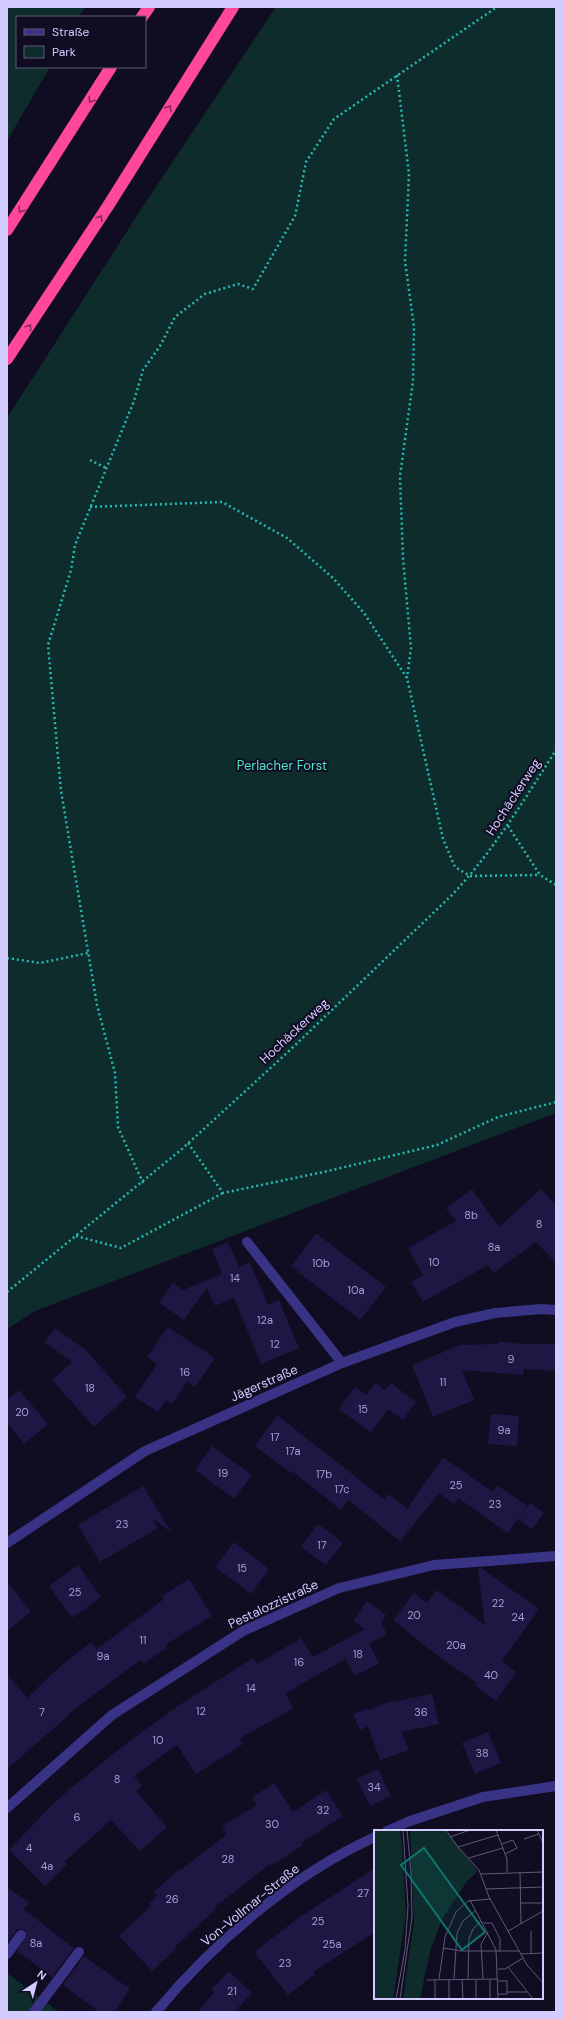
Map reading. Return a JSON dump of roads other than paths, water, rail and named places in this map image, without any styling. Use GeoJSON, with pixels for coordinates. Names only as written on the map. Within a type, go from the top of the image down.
{"type":"FeatureCollection","features":[{"type":"Feature","properties":{"kind":"highway"},"geometry":{"type":"LineString","coordinates":[[143,16],[148,7]]}},
{"type":"Feature","properties":{"kind":"highway"},"geometry":{"type":"LineString","coordinates":[[7,359],[108,206],[233,7]]}},
{"type":"Feature","properties":{"kind":"highway"},"geometry":{"type":"LineString","coordinates":[[7,230],[110,68]]}},
{"type":"Feature","properties":{"kind":"street"},"geometry":{"type":"LineString","coordinates":[[247,1242],[342,1362]]}},
{"type":"Feature","properties":{"kind":"street","name":"Jägerstraße"},"geometry":{"type":"LineString","coordinates":[[7,1543],[145,1451],[342,1362],[455,1322],[495,1313],[541,1309],[556,1310]]}},
{"type":"Feature","properties":{"kind":"street","name":"Pestalozzistraße"},"geometry":{"type":"LineString","coordinates":[[7,1808],[112,1715],[243,1631],[339,1588],[354,1584],[434,1565],[556,1556]]}},
{"type":"Feature","properties":{"kind":"street"},"geometry":{"type":"LineString","coordinates":[[389,1830],[410,1821],[483,1797],[556,1786]]}},
{"type":"Feature","properties":{"kind":"street","name":"Von-Vollmar-Straße"},"geometry":{"type":"LineString","coordinates":[[156,2012],[178,1985],[226,1939],[292,1885],[343,1851],[374,1837]]}},
{"type":"Feature","properties":{"kind":"street"},"geometry":{"type":"LineString","coordinates":[[7,1954],[21,1935]]}},
{"type":"Feature","properties":{"kind":"street"},"geometry":{"type":"LineString","coordinates":[[34,2012],[79,1952]]}},
{"type":"Feature","properties":{"kind":"park label","name":"Perlacher Forst"},"geometry":{"type":"Point","coordinates":[282,765]}}]}
